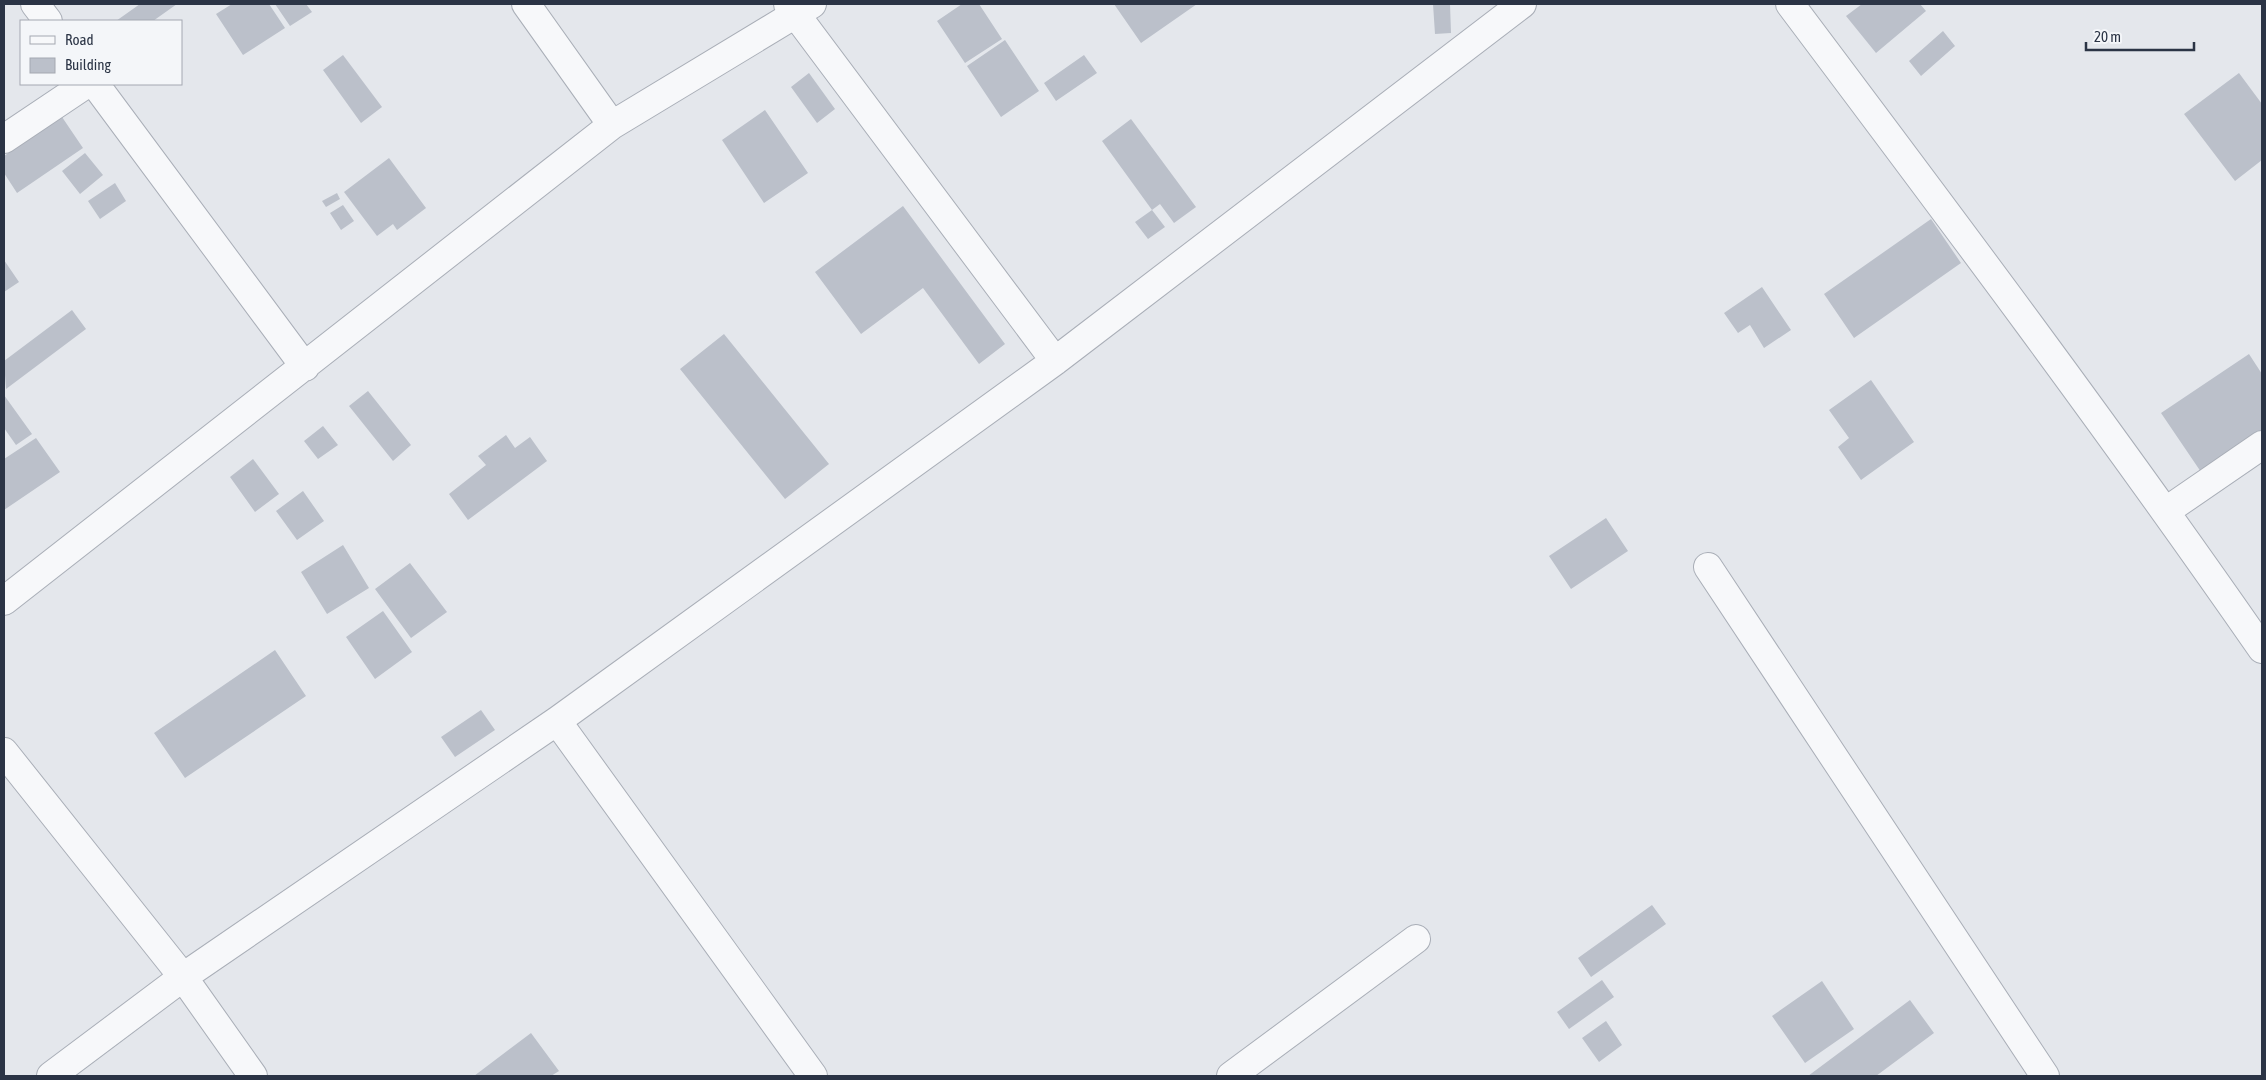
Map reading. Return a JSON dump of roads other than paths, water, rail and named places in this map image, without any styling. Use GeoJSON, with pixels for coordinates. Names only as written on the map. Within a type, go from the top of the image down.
{"type":"FeatureCollection","features":[{"type":"Feature","properties":{"kind":"street"},"geometry":{"type":"LineString","coordinates":[[35,4],[47,20]]}},
{"type":"Feature","properties":{"kind":"street"},"geometry":{"type":"LineString","coordinates":[[526,4],[612,126]]}},
{"type":"Feature","properties":{"kind":"street"},"geometry":{"type":"LineString","coordinates":[[51,1076],[183,977],[556,721],[1055,361],[1522,4]]}},
{"type":"Feature","properties":{"kind":"street"},"geometry":{"type":"LineString","coordinates":[[1790,4],[1971,243],[2166,511],[2262,649]]}},
{"type":"Feature","properties":{"kind":"street"},"geometry":{"type":"LineString","coordinates":[[4,601],[306,367],[612,126],[799,7],[1055,361]]}},
{"type":"Feature","properties":{"kind":"street"},"geometry":{"type":"LineString","coordinates":[[4,139],[85,85]]}},
{"type":"Feature","properties":{"kind":"street"},"geometry":{"type":"LineString","coordinates":[[96,85],[306,367]]}},
{"type":"Feature","properties":{"kind":"street"},"geometry":{"type":"LineString","coordinates":[[2166,511],[2262,445]]}},
{"type":"Feature","properties":{"kind":"street"},"geometry":{"type":"LineString","coordinates":[[1708,567],[2045,1076]]}},
{"type":"Feature","properties":{"kind":"street"},"geometry":{"type":"LineString","coordinates":[[556,721],[813,1076]]}},
{"type":"Feature","properties":{"kind":"street"},"geometry":{"type":"LineString","coordinates":[[4,752],[183,977],[253,1076]]}},
{"type":"Feature","properties":{"kind":"street"},"geometry":{"type":"LineString","coordinates":[[1231,1076],[1416,939]]}}]}
